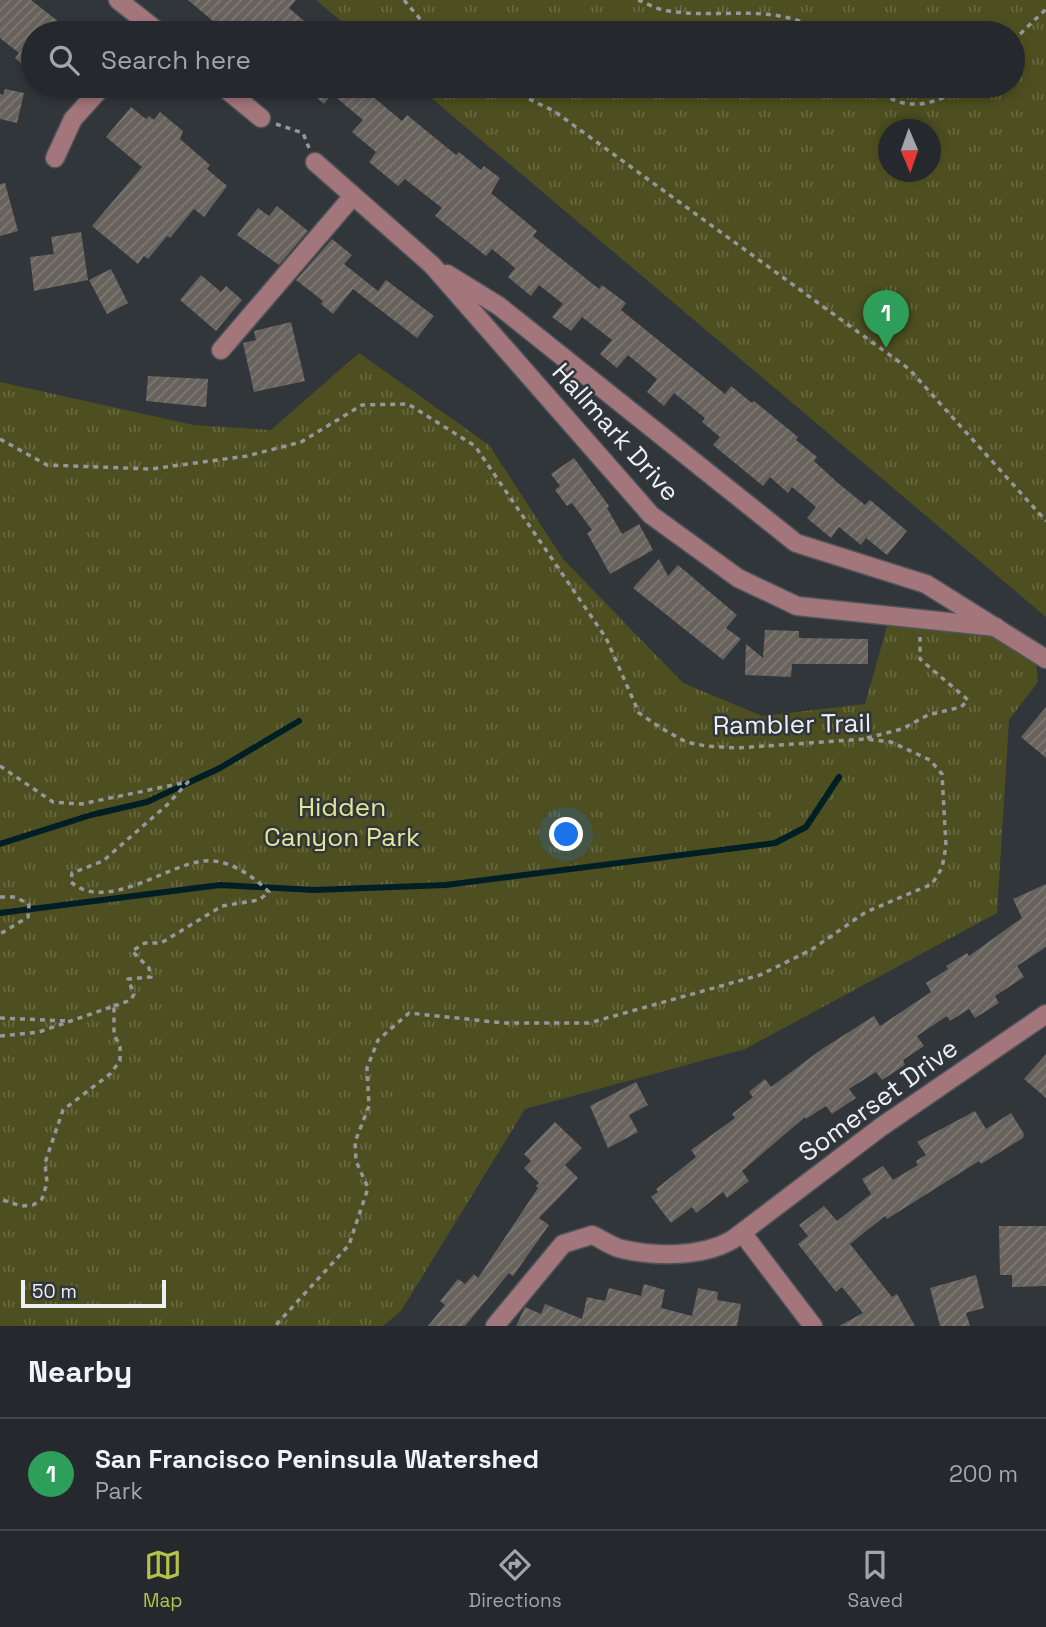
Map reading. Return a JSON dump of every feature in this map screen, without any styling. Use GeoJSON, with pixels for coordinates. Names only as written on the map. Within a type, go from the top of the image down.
{"type":"FeatureCollection","features":[{"type":"Feature","properties":{"kind":"street"},"geometry":{"type":"LineString","coordinates":[[118,0],[143,21]]}},
{"type":"Feature","properties":{"kind":"street"},"geometry":{"type":"LineString","coordinates":[[55,158],[73,119],[92,98]]}},
{"type":"Feature","properties":{"kind":"street"},"geometry":{"type":"LineString","coordinates":[[237,98],[261,118]]}},
{"type":"Feature","properties":{"kind":"street","name":"Hallmark Drive"},"geometry":{"type":"LineString","coordinates":[[315,162],[432,265],[651,515],[738,578],[797,606],[996,627]]}},
{"type":"Feature","properties":{"kind":"street"},"geometry":{"type":"LineString","coordinates":[[221,350],[353,196]]}},
{"type":"Feature","properties":{"kind":"street","name":"Hallmark Drive"},"geometry":{"type":"LineString","coordinates":[[432,265],[499,306],[796,543],[926,584],[1046,659]]}},
{"type":"Feature","properties":{"kind":"street","name":"Somerset Drive"},"geometry":{"type":"LineString","coordinates":[[495,1326],[563,1244],[592,1235],[622,1249],[679,1254],[716,1249],[743,1234],[881,1127],[1046,1014]]}},
{"type":"Feature","properties":{"kind":"street"},"geometry":{"type":"LineString","coordinates":[[743,1234],[813,1326]]}},
{"type":"Feature","properties":{"kind":"path"},"geometry":{"type":"LineString","coordinates":[[404,0],[422,21]]}},
{"type":"Feature","properties":{"kind":"path"},"geometry":{"type":"LineString","coordinates":[[638,0],[664,10],[773,12],[802,21]]}},
{"type":"Feature","properties":{"kind":"path"},"geometry":{"type":"LineString","coordinates":[[1025,29],[1046,9]]}},
{"type":"Feature","properties":{"kind":"path"},"geometry":{"type":"LineString","coordinates":[[527,98],[554,111],[909,369],[1046,521]]}},
{"type":"Feature","properties":{"kind":"path"},"geometry":{"type":"LineString","coordinates":[[890,98],[918,106],[947,98]]}},
{"type":"Feature","properties":{"kind":"path"},"geometry":{"type":"LineString","coordinates":[[261,118],[303,133],[315,162]]}},
{"type":"Feature","properties":{"kind":"path","name":"Rambler Trail"},"geometry":{"type":"LineString","coordinates":[[0,439],[47,465],[151,470],[247,456],[300,442],[362,405],[408,404],[475,446],[606,638],[639,713],[686,742],[706,746],[750,747],[865,739],[891,742],[916,751],[930,760],[942,774],[946,846],[942,868],[932,884],[866,912],[811,950],[760,975],[589,1023],[504,1023],[409,1013],[378,1040],[367,1068],[369,1106],[355,1142],[356,1161],[368,1188],[349,1245],[275,1326]]}},
{"type":"Feature","properties":{"kind":"path"},"geometry":{"type":"LineString","coordinates":[[865,739],[902,729],[928,715],[961,707],[968,700],[920,659],[922,620]]}},
{"type":"Feature","properties":{"kind":"path"},"geometry":{"type":"LineString","coordinates":[[0,766],[52,802],[81,804],[188,782],[167,805],[103,861],[72,873],[71,882],[84,890],[108,892],[130,887],[204,860],[243,870],[269,892],[259,900],[222,906],[162,943],[145,943],[132,951],[149,968],[151,977],[133,976],[128,979],[134,994],[131,1000],[39,1032],[0,1037]]}},
{"type":"Feature","properties":{"kind":"path"},"geometry":{"type":"LineString","coordinates":[[0,897],[23,900],[29,904],[28,917],[0,934]]}},
{"type":"Feature","properties":{"kind":"path"},"geometry":{"type":"LineString","coordinates":[[0,1199],[21,1206],[33,1205],[41,1199],[47,1183],[45,1163],[63,1110],[110,1074],[120,1061],[120,1046],[114,1034],[114,1006]]}},
{"type":"Feature","properties":{"kind":"path"},"geometry":{"type":"LineString","coordinates":[[0,1018],[73,1021]]}},
{"type":"Feature","properties":{"kind":"green space"},"geometry":{"type":"Polygon","coordinates":[[[316,0],[1046,0],[1046,617],[431,98],[1025,98],[1025,21],[341,21],[316,0]]]}},
{"type":"Feature","properties":{"kind":"green space","name":"Hidden Canyon Park"},"geometry":{"type":"Polygon","coordinates":[[[359,353],[489,445],[563,559],[683,683],[762,716],[865,704],[890,616],[996,627],[1035,651],[1038,682],[1009,720],[997,913],[745,1049],[525,1109],[401,1311],[383,1326],[0,1326],[0,382],[193,425],[271,430],[359,353]]]}},
{"type":"Feature","properties":{"kind":"building"},"geometry":{"type":"Polygon","coordinates":[[[0,0],[31,0],[58,21],[21,21],[21,63],[15,58],[19,53],[0,38],[0,0]]]}},
{"type":"Feature","properties":{"kind":"building"},"geometry":{"type":"Polygon","coordinates":[[[188,0],[296,0],[289,8],[304,21],[213,21],[188,0]]]}},
{"type":"Feature","properties":{"kind":"building"},"geometry":{"type":"Polygon","coordinates":[[[5,89],[21,92],[23,98],[17,123],[0,119],[0,94],[3,95],[5,89]]]}},
{"type":"Feature","properties":{"kind":"building"},"geometry":{"type":"Polygon","coordinates":[[[317,98],[329,98],[324,104],[317,98]]]}},
{"type":"Feature","properties":{"kind":"building"},"geometry":{"type":"Polygon","coordinates":[[[337,98],[374,98],[402,121],[407,115],[456,155],[459,152],[481,170],[484,166],[500,178],[491,193],[537,231],[533,236],[599,289],[602,285],[626,303],[621,310],[725,394],[731,386],[752,403],[754,401],[798,437],[796,440],[817,457],[814,461],[838,483],[865,505],[870,500],[907,531],[887,555],[866,538],[861,545],[839,527],[831,538],[807,518],[816,507],[792,487],[788,493],[770,477],[763,486],[713,445],[720,437],[702,422],[705,418],[674,393],[664,406],[647,392],[657,379],[628,355],[617,368],[600,354],[612,340],[582,317],[571,331],[552,317],[563,304],[539,285],[531,296],[508,277],[515,268],[492,249],[486,256],[435,216],[442,208],[405,179],[398,186],[369,162],[376,152],[352,132],[363,120],[337,98]]]}},
{"type":"Feature","properties":{"kind":"building"},"geometry":{"type":"Polygon","coordinates":[[[131,107],[146,119],[149,116],[154,120],[160,112],[183,131],[180,139],[210,165],[207,169],[227,186],[204,217],[194,209],[170,238],[167,236],[148,259],[144,256],[138,264],[92,226],[142,167],[106,137],[131,107]]]}},
{"type":"Feature","properties":{"kind":"building"},"geometry":{"type":"Polygon","coordinates":[[[5,183],[18,231],[0,236],[0,184],[5,183]]]}},
{"type":"Feature","properties":{"kind":"building"},"geometry":{"type":"Polygon","coordinates":[[[277,206],[308,231],[279,265],[237,235],[258,208],[269,216],[277,206]]]}},
{"type":"Feature","properties":{"kind":"building"},"geometry":{"type":"Polygon","coordinates":[[[81,232],[88,280],[34,291],[30,257],[54,254],[51,237],[81,232]]]}},
{"type":"Feature","properties":{"kind":"building"},"geometry":{"type":"Polygon","coordinates":[[[332,239],[352,255],[344,264],[378,291],[386,280],[434,316],[417,338],[353,289],[333,314],[321,304],[323,301],[296,280],[332,239]]]}},
{"type":"Feature","properties":{"kind":"building"},"geometry":{"type":"Polygon","coordinates":[[[111,269],[128,303],[107,314],[89,280],[111,269]]]}},
{"type":"Feature","properties":{"kind":"building"},"geometry":{"type":"Polygon","coordinates":[[[201,275],[221,292],[226,286],[242,300],[216,331],[180,300],[201,275]]]}},
{"type":"Feature","properties":{"kind":"building"},"geometry":{"type":"Polygon","coordinates":[[[291,322],[305,381],[254,392],[243,343],[256,340],[254,331],[291,322]]]}},
{"type":"Feature","properties":{"kind":"building"},"geometry":{"type":"Polygon","coordinates":[[[148,376],[208,379],[206,407],[146,401],[148,376]]]}},
{"type":"Feature","properties":{"kind":"building"},"geometry":{"type":"Polygon","coordinates":[[[574,458],[609,506],[607,508],[622,534],[639,524],[653,550],[610,574],[587,533],[592,530],[572,503],[567,506],[555,490],[560,486],[551,474],[574,458]]]}},
{"type":"Feature","properties":{"kind":"building"},"geometry":{"type":"Polygon","coordinates":[[[659,559],[668,576],[678,565],[737,615],[726,628],[741,639],[723,660],[633,588],[659,559]]]}},
{"type":"Feature","properties":{"kind":"building"},"geometry":{"type":"Polygon","coordinates":[[[765,630],[799,631],[799,638],[868,639],[868,664],[792,664],[791,677],[745,675],[746,644],[763,658],[765,630]]]}},
{"type":"Feature","properties":{"kind":"building"},"geometry":{"type":"Polygon","coordinates":[[[1046,707],[1046,758],[1021,737],[1046,707]]]}},
{"type":"Feature","properties":{"kind":"building"},"geometry":{"type":"Polygon","coordinates":[[[1046,884],[1046,947],[1017,966],[1024,977],[995,996],[999,1003],[975,1018],[969,1009],[950,1021],[947,1016],[917,1036],[924,1046],[903,1060],[905,1065],[882,1080],[876,1072],[849,1089],[856,1098],[832,1114],[826,1106],[806,1119],[805,1117],[742,1171],[749,1181],[727,1198],[723,1192],[696,1213],[692,1207],[671,1223],[651,1197],[658,1192],[656,1189],[696,1157],[691,1150],[735,1118],[732,1114],[753,1097],[749,1092],[765,1079],[771,1087],[822,1049],[874,1016],[880,1026],[931,992],[926,983],[948,969],[946,966],[967,953],[969,956],[1022,918],[1013,899],[1046,884]]]}},
{"type":"Feature","properties":{"kind":"building"},"geometry":{"type":"Polygon","coordinates":[[[1046,1054],[1046,1098],[1024,1079],[1046,1054]]]}},
{"type":"Feature","properties":{"kind":"building"},"geometry":{"type":"Polygon","coordinates":[[[636,1082],[648,1105],[629,1115],[638,1132],[608,1148],[590,1106],[636,1082]]]}},
{"type":"Feature","properties":{"kind":"building"},"geometry":{"type":"Polygon","coordinates":[[[975,1111],[986,1129],[1011,1113],[1024,1134],[1023,1138],[981,1164],[979,1161],[887,1219],[885,1216],[850,1244],[892,1297],[897,1294],[915,1326],[839,1326],[863,1313],[842,1287],[836,1292],[798,1244],[808,1236],[799,1225],[824,1206],[837,1221],[871,1194],[862,1179],[883,1166],[893,1180],[918,1165],[916,1161],[926,1155],[917,1142],[975,1111]]]}},
{"type":"Feature","properties":{"kind":"building"},"geometry":{"type":"Polygon","coordinates":[[[555,1122],[582,1148],[565,1165],[578,1178],[539,1218],[549,1225],[513,1276],[509,1273],[465,1326],[428,1326],[445,1305],[440,1301],[458,1279],[465,1284],[474,1274],[478,1278],[538,1188],[536,1186],[539,1183],[524,1168],[531,1161],[524,1154],[555,1122]]]}},
{"type":"Feature","properties":{"kind":"building"},"geometry":{"type":"Polygon","coordinates":[[[999,1226],[1046,1226],[1046,1286],[1012,1287],[1012,1275],[1000,1275],[999,1226]]]}},
{"type":"Feature","properties":{"kind":"building"},"geometry":{"type":"Polygon","coordinates":[[[976,1275],[984,1308],[966,1313],[970,1326],[940,1326],[930,1288],[976,1275]]]}},
{"type":"Feature","properties":{"kind":"building"},"geometry":{"type":"Polygon","coordinates":[[[644,1284],[665,1290],[661,1308],[692,1316],[698,1288],[718,1292],[717,1300],[741,1304],[737,1326],[516,1326],[525,1307],[541,1314],[545,1304],[582,1319],[587,1297],[605,1301],[609,1288],[641,1296],[644,1284]]]}},
{"type":"Feature","properties":{"kind":"waterway"},"geometry":{"type":"LineString","coordinates":[[0,844],[91,815],[147,802],[220,768],[299,721]]}},
{"type":"Feature","properties":{"kind":"waterway"},"geometry":{"type":"LineString","coordinates":[[0,913],[220,885],[314,890],[446,885],[775,843],[806,827],[839,777]]}},
{"type":"Feature","properties":{"kind":"place","name":"San Francisco Peninsula Watershed"},"geometry":{"type":"Point","coordinates":[886,348]}}]}
